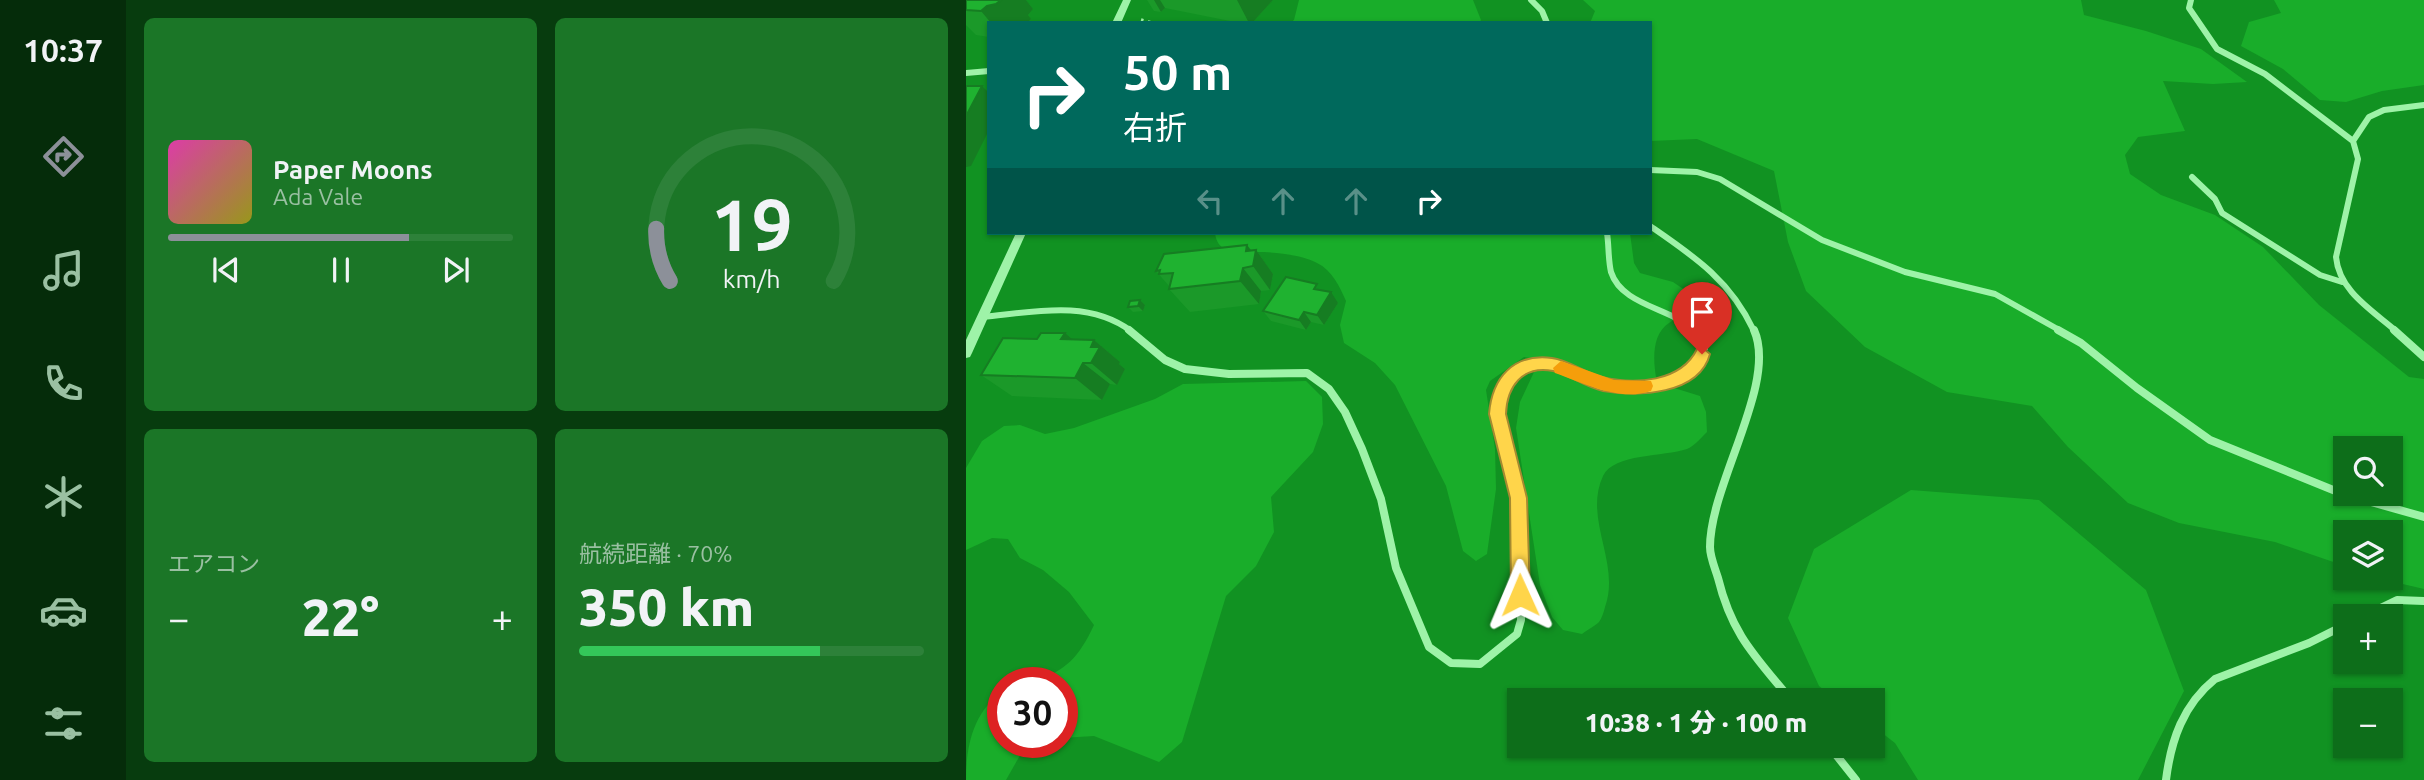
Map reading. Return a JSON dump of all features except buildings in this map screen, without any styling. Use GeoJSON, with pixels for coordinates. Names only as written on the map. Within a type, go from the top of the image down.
{"type":"FeatureCollection","features":[{"type":"Feature","properties":{"kind":"street"},"geometry":{"type":"LineString","coordinates":[[1117,21],[1127,0]]}},
{"type":"Feature","properties":{"kind":"street"},"geometry":{"type":"LineString","coordinates":[[1531,0],[1542,11],[1546,21]]}},
{"type":"Feature","properties":{"kind":"street"},"geometry":{"type":"LineString","coordinates":[[2191,0],[2189,8],[2217,49],[2265,74],[2353,141],[2358,159],[2336,257],[2342,282]]}},
{"type":"Feature","properties":{"kind":"street"},"geometry":{"type":"LineString","coordinates":[[966,73],[987,71]]}},
{"type":"Feature","properties":{"kind":"street"},"geometry":{"type":"LineString","coordinates":[[2353,141],[2369,117],[2384,110],[2424,105]]}},
{"type":"Feature","properties":{"kind":"street"},"geometry":{"type":"LineString","coordinates":[[1652,170],[1697,172],[1720,179],[1822,240],[1905,272],[1994,293],[2081,342],[2137,388],[2210,440],[2343,494],[2424,517]]}},
{"type":"Feature","properties":{"kind":"street"},"geometry":{"type":"LineString","coordinates":[[2192,177],[2215,199],[2222,213],[2320,275],[2342,282],[2424,357]]}},
{"type":"Feature","properties":{"kind":"street"},"geometry":{"type":"LineString","coordinates":[[1652,227],[1701,261],[1721,280],[1742,305],[1756,335],[1758,380],[1718,496],[1710,548],[1725,608],[1739,637],[1781,688]]}},
{"type":"Feature","properties":{"kind":"street"},"geometry":{"type":"LineString","coordinates":[[966,353],[1020,235]]}},
{"type":"Feature","properties":{"kind":"street"},"geometry":{"type":"LineString","coordinates":[[983,317],[1069,309],[1113,320],[1165,360],[1185,369],[1229,374],[1307,373],[1329,389],[1345,412],[1362,449],[1381,499],[1396,568],[1429,647],[1451,663],[1480,664],[1517,634],[1521,620],[1519,498],[1497,414],[1498,401],[1508,377],[1525,366],[1552,364],[1614,387],[1664,384],[1689,373],[1700,361],[1704,348],[1697,331],[1630,293],[1618,282],[1613,275],[1607,235]]}},
{"type":"Feature","properties":{"kind":"street"},"geometry":{"type":"LineString","coordinates":[[2389,604],[2397,600],[2424,601]]}},
{"type":"Feature","properties":{"kind":"street"},"geometry":{"type":"LineString","coordinates":[[2166,780],[2169,754],[2188,706],[2202,688],[2215,679],[2333,631]]}},
{"type":"Feature","properties":{"kind":"street"},"geometry":{"type":"LineString","coordinates":[[1839,758],[1856,780]]}},
{"type":"Feature","properties":{"kind":"green space"},"geometry":{"type":"Polygon","coordinates":[[[1299,0],[1473,0],[1481,20],[1293,21],[1299,0]]]}},
{"type":"Feature","properties":{"kind":"green space"},"geometry":{"type":"Polygon","coordinates":[[[1583,0],[2081,0],[2084,15],[2201,49],[2247,82],[2213,84],[2163,81],[2185,131],[2138,137],[2125,155],[2130,174],[2161,195],[2215,215],[2263,247],[2319,305],[2409,377],[2424,379],[2424,589],[2403,584],[2403,520],[2333,520],[2333,562],[2275,542],[2179,523],[2128,503],[2068,447],[2032,406],[1947,392],[1865,347],[1806,291],[1788,242],[1774,171],[1697,139],[1652,141],[1652,21],[1591,21],[1595,11],[1583,0]]]}},
{"type":"Feature","properties":{"kind":"green space"},"geometry":{"type":"Polygon","coordinates":[[[2274,0],[2424,0],[2424,85],[2382,91],[2346,102],[2320,100],[2283,69],[2241,46],[2249,22],[2281,13],[2274,0]]]}},
{"type":"Feature","properties":{"kind":"green space"},"geometry":{"type":"Polygon","coordinates":[[[1216,235],[1630,235],[1634,263],[1640,273],[1673,282],[1695,297],[1694,308],[1669,323],[1659,334],[1654,355],[1655,370],[1656,377],[1671,387],[1700,396],[1706,412],[1707,432],[1687,449],[1628,459],[1609,469],[1603,476],[1597,508],[1609,574],[1609,591],[1599,622],[1582,634],[1563,630],[1552,617],[1540,585],[1516,428],[1520,402],[1534,372],[1535,359],[1524,357],[1490,381],[1486,390],[1495,449],[1496,489],[1487,554],[1476,561],[1463,551],[1446,486],[1395,385],[1375,363],[1344,343],[1340,325],[1346,301],[1331,274],[1317,263],[1298,256],[1270,252],[1234,252],[1222,247],[1216,235]]]}},
{"type":"Feature","properties":{"kind":"green space"},"geometry":{"type":"Polygon","coordinates":[[[1306,381],[1322,397],[1323,424],[1313,452],[1271,497],[1274,532],[1256,566],[1226,596],[1182,742],[1159,762],[1094,736],[1078,737],[1078,667],[1064,667],[1083,646],[1094,625],[1069,592],[1043,570],[1020,558],[1008,539],[992,538],[966,550],[966,468],[982,441],[1004,426],[1020,425],[1045,434],[1074,428],[1155,399],[1183,384],[1306,381]]]}},
{"type":"Feature","properties":{"kind":"green space"},"geometry":{"type":"Polygon","coordinates":[[[1911,490],[2039,500],[2146,590],[2184,691],[2138,780],[1918,780],[1895,743],[1885,735],[1885,688],[1822,688],[1788,618],[1814,549],[1911,490]]]}},
{"type":"Feature","properties":{"kind":"green space"},"geometry":{"type":"Polygon","coordinates":[[[987,707],[987,758],[1018,758],[1006,780],[966,780],[973,731],[987,707]]]}},
{"type":"Feature","properties":{"kind":"slow traffic"},"geometry":{"type":"LineString","coordinates":[[1561,368],[1614,387],[1645,386]]}},
{"type":"Feature","properties":{"kind":"route"},"geometry":{"type":"LineString","coordinates":[[1520,595],[1519,498],[1497,414],[1502,387],[1508,377],[1525,366],[1552,364],[1614,387],[1664,384],[1684,377],[1700,361],[1702,354]]}}]}
